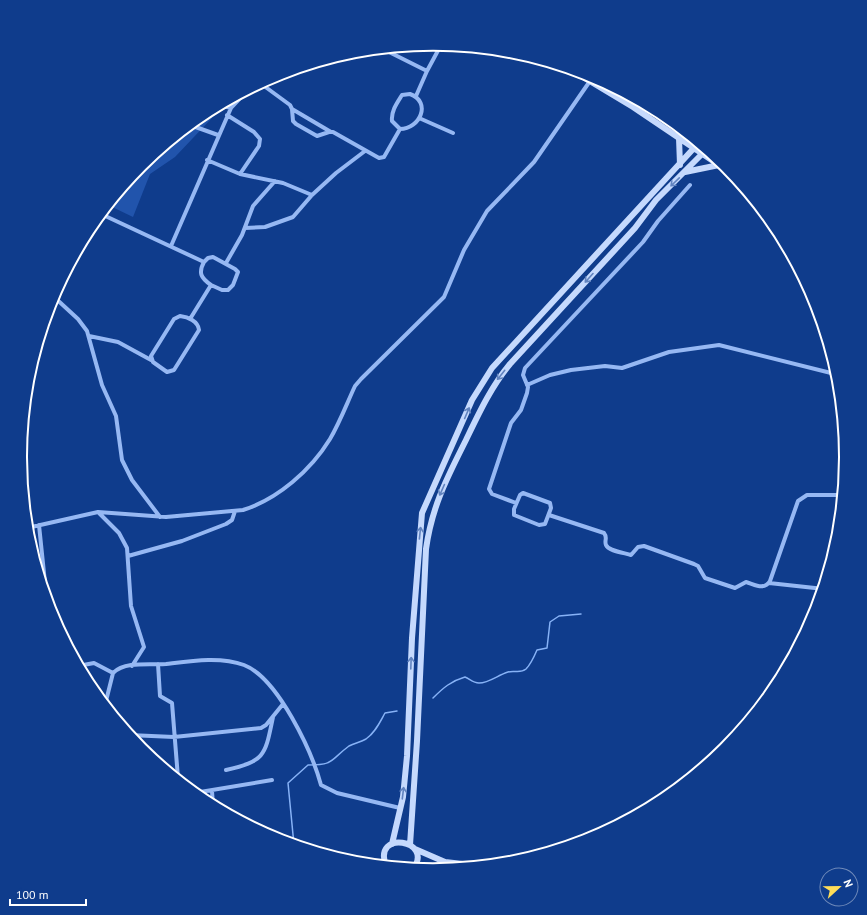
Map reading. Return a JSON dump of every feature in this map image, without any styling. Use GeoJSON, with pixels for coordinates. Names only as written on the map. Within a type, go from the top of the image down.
{"type":"FeatureCollection","features":[{"type":"Feature","properties":{"kind":"main road"},"geometry":{"type":"LineString","coordinates":[[600,87],[633,107],[708,158]]}},
{"type":"Feature","properties":{"kind":"main road"},"geometry":{"type":"LineString","coordinates":[[679,138],[680,165]]}},
{"type":"Feature","properties":{"kind":"main road"},"geometry":{"type":"LineString","coordinates":[[385,861],[384,854],[392,844],[403,797],[407,756],[412,638],[422,513],[472,400],[492,368],[694,148]]}},
{"type":"Feature","properties":{"kind":"main road"},"geometry":{"type":"LineString","coordinates":[[416,863],[417,857],[412,847],[426,549],[430,522],[441,492],[495,383],[510,364],[635,228],[656,200],[702,154]]}},
{"type":"Feature","properties":{"kind":"main road"},"geometry":{"type":"LineString","coordinates":[[685,172],[719,168]]}},
{"type":"Feature","properties":{"kind":"main road"},"geometry":{"type":"LineString","coordinates":[[392,844],[398,842],[445,862],[455,863]]}},
{"type":"Feature","properties":{"kind":"street"},"geometry":{"type":"LineString","coordinates":[[416,96],[438,51]]}},
{"type":"Feature","properties":{"kind":"street"},"geometry":{"type":"LineString","coordinates":[[391,53],[428,71]]}},
{"type":"Feature","properties":{"kind":"street"},"geometry":{"type":"LineString","coordinates":[[33,527],[98,512],[160,517],[180,517],[235,511],[252,507],[294,481],[305,471],[329,440],[355,386],[444,297],[464,250],[487,211],[534,162],[589,82]]}},
{"type":"Feature","properties":{"kind":"street"},"geometry":{"type":"LineString","coordinates":[[266,87],[290,105],[294,123],[320,137],[331,132]]}},
{"type":"Feature","properties":{"kind":"street"},"geometry":{"type":"LineString","coordinates":[[410,94],[416,96],[422,102],[422,109],[419,118],[413,126],[408,129],[400,129],[392,121],[391,115],[402,95],[410,94]]}},
{"type":"Feature","properties":{"kind":"street"},"geometry":{"type":"LineString","coordinates":[[171,246],[227,115],[237,101]]}},
{"type":"Feature","properties":{"kind":"street"},"geometry":{"type":"LineString","coordinates":[[292,109],[379,158],[384,157],[400,129]]}},
{"type":"Feature","properties":{"kind":"street"},"geometry":{"type":"LineString","coordinates":[[227,115],[254,132],[260,139],[259,146],[240,174]]}},
{"type":"Feature","properties":{"kind":"street"},"geometry":{"type":"LineString","coordinates":[[419,118],[453,133]]}},
{"type":"Feature","properties":{"kind":"street"},"geometry":{"type":"LineString","coordinates":[[197,128],[218,135]]}},
{"type":"Feature","properties":{"kind":"street"},"geometry":{"type":"LineString","coordinates":[[246,228],[265,227],[290,220],[298,213],[312,195],[336,173],[365,151]]}},
{"type":"Feature","properties":{"kind":"street"},"geometry":{"type":"LineString","coordinates":[[207,160],[240,174],[275,180],[312,195]]}},
{"type":"Feature","properties":{"kind":"street"},"geometry":{"type":"LineString","coordinates":[[226,263],[246,228],[253,206],[275,180]]}},
{"type":"Feature","properties":{"kind":"street"},"geometry":{"type":"LineString","coordinates":[[516,503],[492,494],[489,489],[511,423],[521,410],[528,393],[523,375],[527,366],[643,242],[658,221],[690,185]]}},
{"type":"Feature","properties":{"kind":"street"},"geometry":{"type":"LineString","coordinates":[[107,217],[204,262]]}},
{"type":"Feature","properties":{"kind":"street"},"geometry":{"type":"LineString","coordinates":[[211,257],[226,263],[238,272],[231,287],[224,290],[211,285],[204,280],[201,275],[201,269],[204,262],[211,257]]}},
{"type":"Feature","properties":{"kind":"street"},"geometry":{"type":"LineString","coordinates":[[190,319],[211,285]]}},
{"type":"Feature","properties":{"kind":"street"},"geometry":{"type":"LineString","coordinates":[[58,301],[82,323],[88,336],[102,385],[116,416],[122,460],[132,480],[160,517]]}},
{"type":"Feature","properties":{"kind":"street"},"geometry":{"type":"LineString","coordinates":[[88,336],[118,342],[151,360],[167,372],[174,370],[199,330],[198,326],[190,319],[180,316],[174,319],[153,352],[151,360]]}},
{"type":"Feature","properties":{"kind":"street"},"geometry":{"type":"LineString","coordinates":[[527,385],[550,375],[571,370],[605,366],[622,368],[670,352],[719,345],[831,373]]}},
{"type":"Feature","properties":{"kind":"street"},"geometry":{"type":"LineString","coordinates":[[522,493],[546,501],[551,506],[549,515],[545,524],[542,525],[517,517],[513,513],[519,496],[522,493]]}},
{"type":"Feature","properties":{"kind":"street"},"geometry":{"type":"LineString","coordinates":[[769,584],[798,501],[807,496],[838,495]]}},
{"type":"Feature","properties":{"kind":"street"},"geometry":{"type":"LineString","coordinates":[[128,556],[182,541],[226,524],[232,520],[235,511]]}},
{"type":"Feature","properties":{"kind":"street"},"geometry":{"type":"LineString","coordinates":[[98,512],[123,538],[128,556],[131,606],[144,647],[142,653],[132,666]]}},
{"type":"Feature","properties":{"kind":"street"},"geometry":{"type":"LineString","coordinates":[[549,515],[604,533],[608,548],[631,555],[638,547],[644,546],[694,564],[698,566],[706,578],[734,587],[739,587],[746,582],[762,587],[769,584],[818,588]]}},
{"type":"Feature","properties":{"kind":"street"},"geometry":{"type":"LineString","coordinates":[[39,525],[44,572]]}},
{"type":"Feature","properties":{"kind":"street"},"geometry":{"type":"LineString","coordinates":[[107,699],[113,673],[119,669],[132,666],[221,661],[251,668],[260,676],[283,704],[311,757],[321,785],[337,793],[400,808]]}},
{"type":"Feature","properties":{"kind":"street"},"geometry":{"type":"LineString","coordinates":[[83,664],[91,662],[113,673]]}},
{"type":"Feature","properties":{"kind":"street"},"geometry":{"type":"LineString","coordinates":[[158,664],[159,694],[162,698],[172,703],[178,773]]}},
{"type":"Feature","properties":{"kind":"street"},"geometry":{"type":"LineString","coordinates":[[138,736],[174,737],[261,728],[283,704]]}},
{"type":"Feature","properties":{"kind":"street"},"geometry":{"type":"LineString","coordinates":[[226,770],[250,764],[260,757],[268,742],[273,716]]}},
{"type":"Feature","properties":{"kind":"street"},"geometry":{"type":"LineString","coordinates":[[204,792],[272,780]]}},
{"type":"Feature","properties":{"kind":"street"},"geometry":{"type":"LineString","coordinates":[[212,791],[212,798]]}},
{"type":"Feature","properties":{"kind":"shaded area"},"geometry":{"type":"Polygon","coordinates":[[[214,116],[175,157],[150,174],[133,217],[113,207],[128,189],[165,152],[186,135],[214,116]]]}},
{"type":"Feature","properties":{"kind":"waterway"},"geometry":{"type":"LineString","coordinates":[[433,698],[448,685],[465,677],[475,682],[483,683],[508,672],[520,672],[526,669],[531,663],[537,650],[547,648],[550,622],[559,616],[581,614]]}},
{"type":"Feature","properties":{"kind":"waterway"},"geometry":{"type":"LineString","coordinates":[[293,839],[288,783],[308,765],[328,763],[349,746],[366,739],[375,731],[385,713],[397,711]]}}]}
